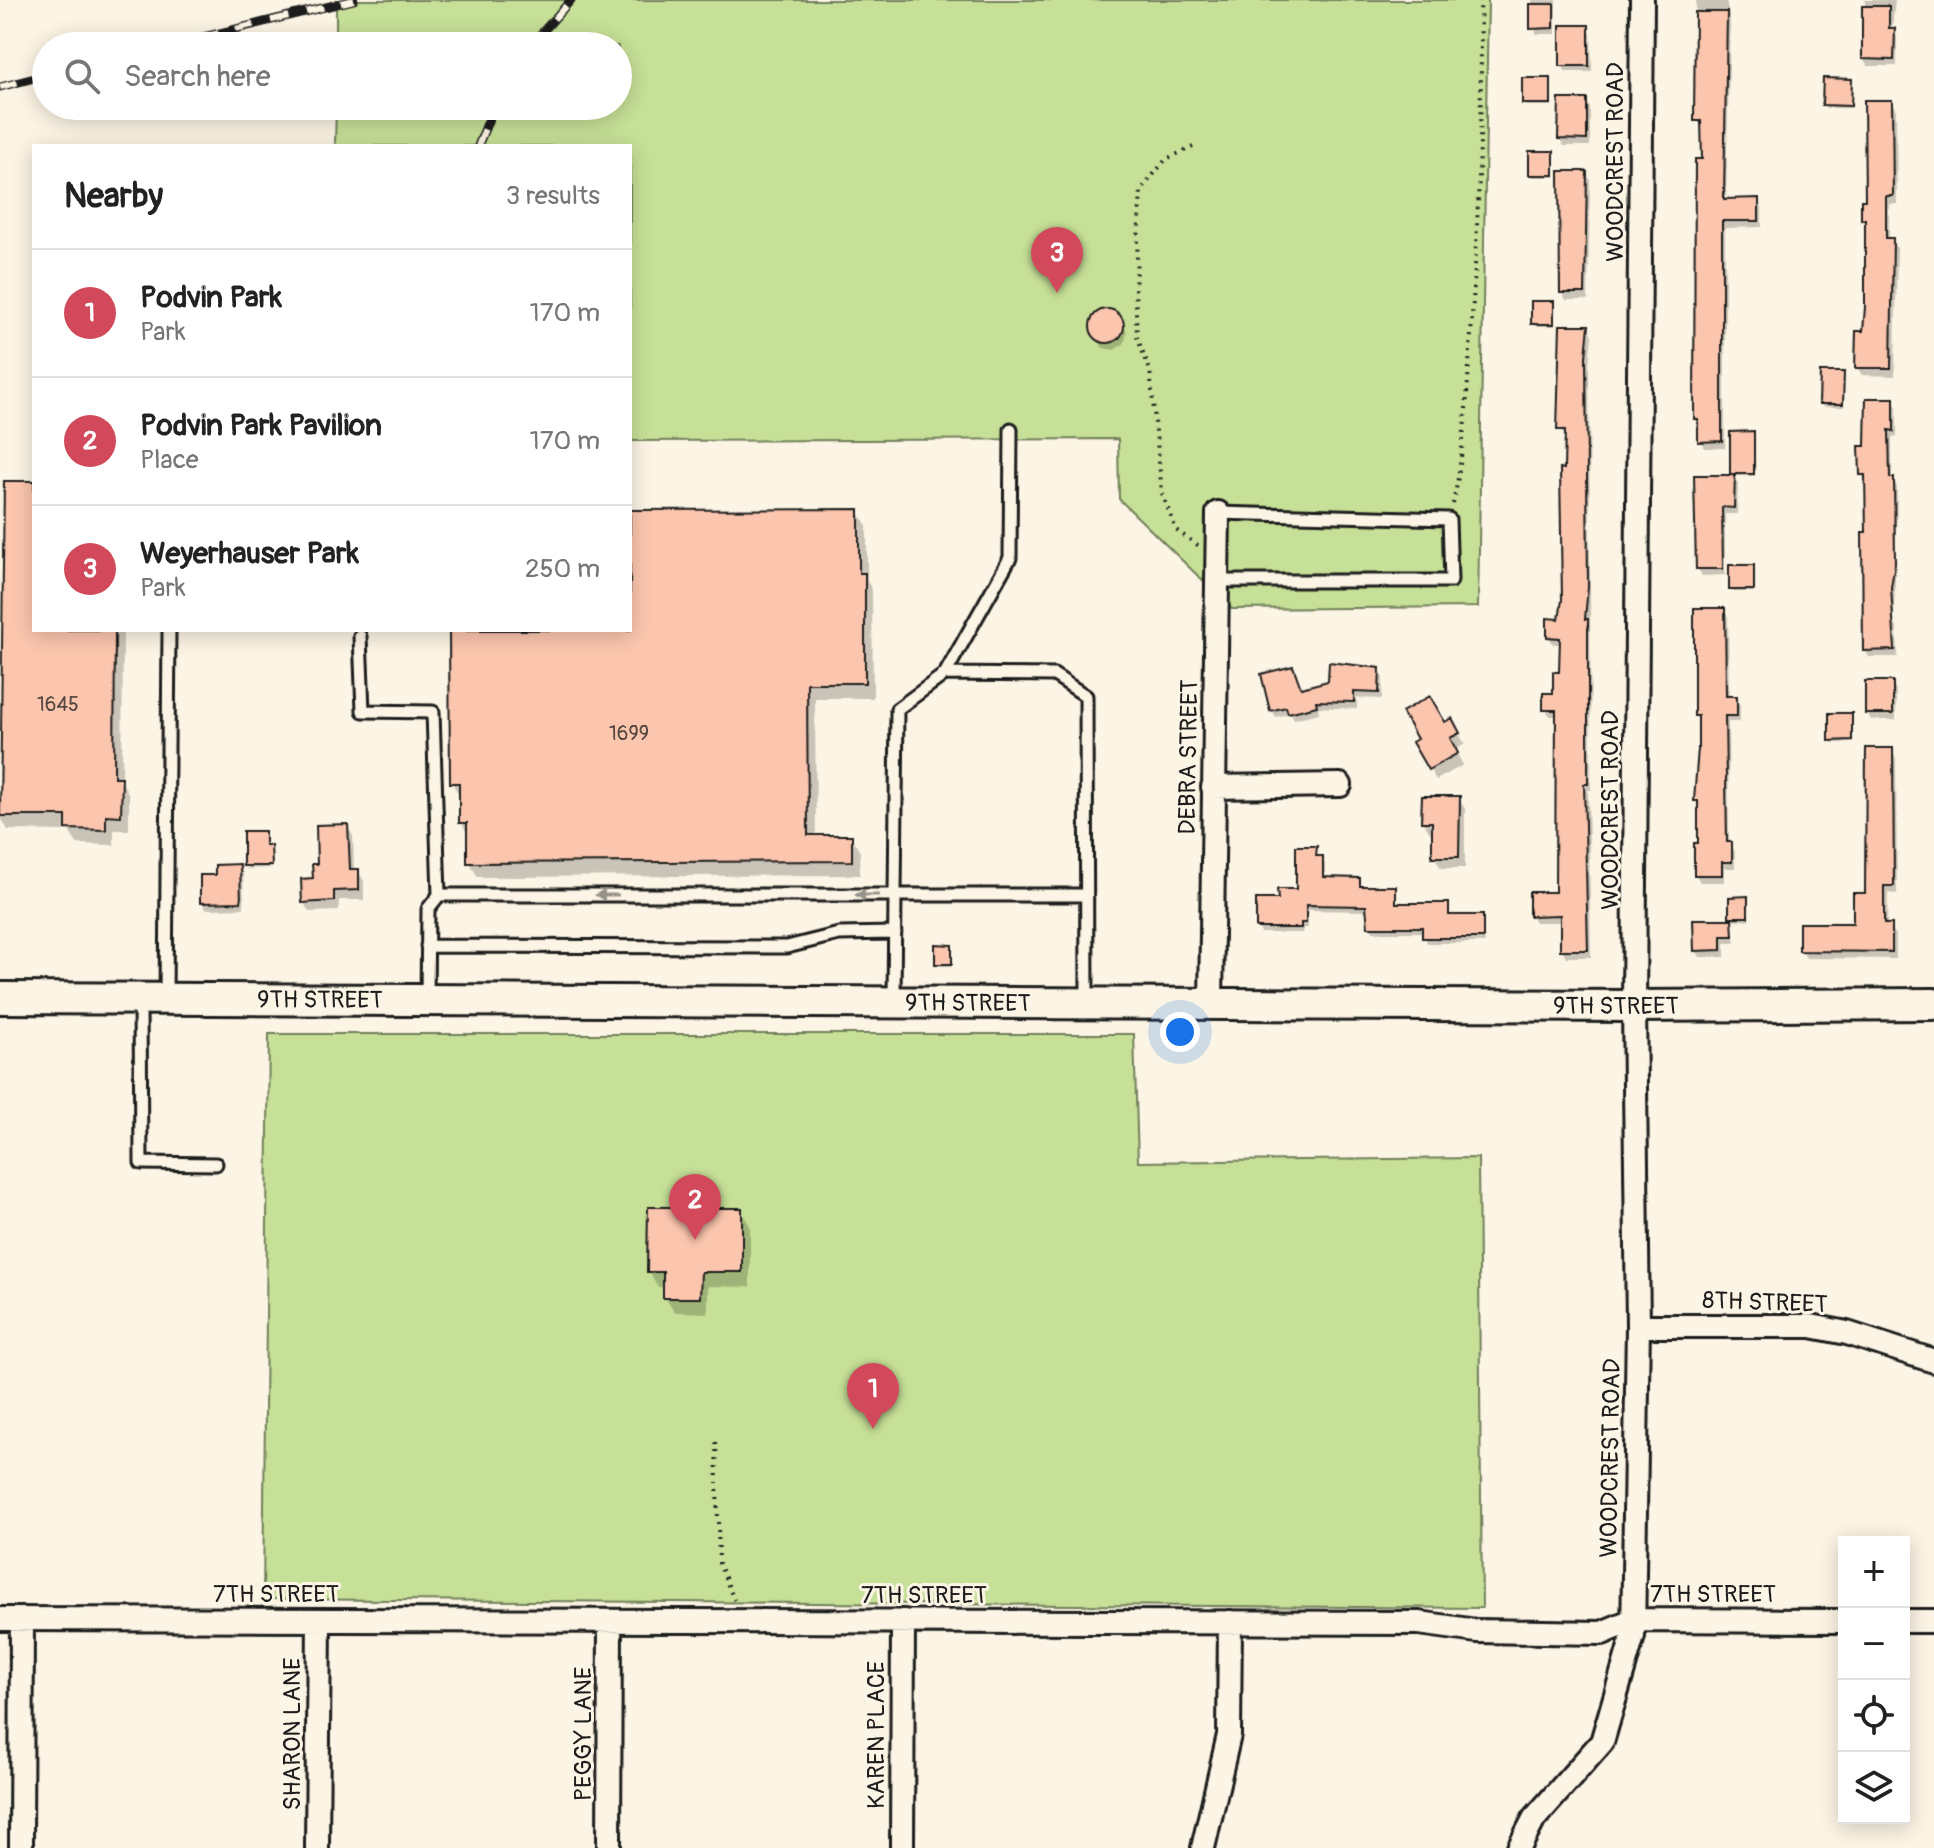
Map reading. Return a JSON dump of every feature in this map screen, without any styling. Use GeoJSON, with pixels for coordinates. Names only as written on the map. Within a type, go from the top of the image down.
{"type":"FeatureCollection","features":[{"type":"Feature","properties":{"kind":"street","name":"WOODCREST ROAD"},"geometry":{"type":"LineString","coordinates":[[1519,1848],[1534,1819],[1602,1742],[1622,1683],[1633,1636],[1638,1326],[1634,1006],[1642,0]]}},
{"type":"Feature","properties":{"kind":"street","name":"DEBRA STREET"},"geometry":{"type":"LineString","coordinates":[[1211,1002],[1218,513]]}},
{"type":"Feature","properties":{"kind":"street"},"geometry":{"type":"LineString","coordinates":[[1213,787],[1340,785]]}},
{"type":"Feature","properties":{"kind":"street","name":"9TH STREET"},"geometry":{"type":"LineString","coordinates":[[0,998],[1634,1006],[1934,1004]]}},
{"type":"Feature","properties":{"kind":"street","name":"8TH STREET"},"geometry":{"type":"LineString","coordinates":[[1638,1326],[1811,1326],[1847,1333],[1934,1361]]}},
{"type":"Feature","properties":{"kind":"street"},"geometry":{"type":"LineString","coordinates":[[11,1619],[21,1848]]}},
{"type":"Feature","properties":{"kind":"street","name":"7TH STREET"},"geometry":{"type":"LineString","coordinates":[[11,1619],[1419,1623],[1477,1631],[1602,1633],[1633,1620],[1838,1621]]}},
{"type":"Feature","properties":{"kind":"street","name":"SHARON LANE"},"geometry":{"type":"LineString","coordinates":[[317,1848],[319,1620]]}},
{"type":"Feature","properties":{"kind":"street","name":"PEGGY LANE"},"geometry":{"type":"LineString","coordinates":[[609,1848],[610,1621]]}},
{"type":"Feature","properties":{"kind":"street","name":"KAREN PLACE"},"geometry":{"type":"LineString","coordinates":[[902,1848],[903,1621]]}},
{"type":"Feature","properties":{"kind":"street"},"geometry":{"type":"LineString","coordinates":[[1910,1621],[1934,1621]]}},
{"type":"Feature","properties":{"kind":"street"},"geometry":{"type":"LineString","coordinates":[[1203,1848],[1229,1735],[1230,1622]]}},
{"type":"Feature","properties":{"kind":"lane"},"geometry":{"type":"LineString","coordinates":[[894,1001],[897,709],[945,674],[1010,558],[1011,429]]}},
{"type":"Feature","properties":{"kind":"lane"},"geometry":{"type":"LineString","coordinates":[[1217,570],[1451,581],[1449,519],[1218,513]]}},
{"type":"Feature","properties":{"kind":"lane"},"geometry":{"type":"LineString","coordinates":[[169,632],[153,999],[141,1163],[216,1164]]}},
{"type":"Feature","properties":{"kind":"lane"},"geometry":{"type":"LineString","coordinates":[[360,636],[363,711],[433,712],[439,895],[428,909],[427,1001]]}},
{"type":"Feature","properties":{"kind":"lane"},"geometry":{"type":"LineString","coordinates":[[945,674],[1054,675],[1086,696],[1087,1002]]}},
{"type":"Feature","properties":{"kind":"lane"},"geometry":{"type":"LineString","coordinates":[[439,895],[1086,895]]}},
{"type":"Feature","properties":{"kind":"lane"},"geometry":{"type":"LineString","coordinates":[[427,946],[787,947],[839,934],[895,933]]}},
{"type":"Feature","properties":{"kind":"path"},"geometry":{"type":"LineString","coordinates":[[1449,519],[1462,463],[1475,273],[1482,72],[1480,0]]}},
{"type":"Feature","properties":{"kind":"path"},"geometry":{"type":"LineString","coordinates":[[1193,147],[1166,159],[1141,190],[1135,290],[1137,337],[1150,370],[1162,493],[1176,530],[1217,570]]}},
{"type":"Feature","properties":{"kind":"path"},"geometry":{"type":"LineString","coordinates":[[716,1442],[719,1563],[742,1621]]}},
{"type":"Feature","properties":{"kind":"green space"},"geometry":{"type":"Polygon","coordinates":[[[336,0],[1488,0],[1478,607],[1232,609],[1119,499],[1118,439],[632,441],[632,144],[335,144],[336,120],[632,120],[632,32],[336,32],[336,0]]]}},
{"type":"Feature","properties":{"kind":"green space"},"geometry":{"type":"Polygon","coordinates":[[[269,1034],[1134,1034],[1138,1162],[1478,1158],[1482,1608],[263,1599],[269,1034]]]}},
{"type":"Feature","properties":{"kind":"building"},"geometry":{"type":"Polygon","coordinates":[[[1530,4],[1554,4],[1554,28],[1530,29],[1530,4]]]}},
{"type":"Feature","properties":{"kind":"building"},"geometry":{"type":"Polygon","coordinates":[[[1862,6],[1889,6],[1889,28],[1895,28],[1894,60],[1862,59],[1862,6]]]}},
{"type":"Feature","properties":{"kind":"building"},"geometry":{"type":"Polygon","coordinates":[[[1695,12],[1727,12],[1724,199],[1759,198],[1759,221],[1722,221],[1722,441],[1698,442],[1698,419],[1694,419],[1695,159],[1702,159],[1701,121],[1694,121],[1695,12]]]}},
{"type":"Feature","properties":{"kind":"building"},"geometry":{"type":"Polygon","coordinates":[[[1560,25],[1589,25],[1589,66],[1560,66],[1560,25]]]}},
{"type":"Feature","properties":{"kind":"building"},"geometry":{"type":"Polygon","coordinates":[[[1522,78],[1551,78],[1551,104],[1522,104],[1522,78]]]}},
{"type":"Feature","properties":{"kind":"building"},"geometry":{"type":"Polygon","coordinates":[[[1823,78],[1852,79],[1851,106],[1822,105],[1823,78]]]}},
{"type":"Feature","properties":{"kind":"building"},"geometry":{"type":"Polygon","coordinates":[[[1559,99],[1587,99],[1587,140],[1558,139],[1559,99]]]}},
{"type":"Feature","properties":{"kind":"building"},"geometry":{"type":"Polygon","coordinates":[[[1864,100],[1892,100],[1893,196],[1886,196],[1886,238],[1893,238],[1891,368],[1855,368],[1856,331],[1863,331],[1865,307],[1865,219],[1861,220],[1861,200],[1865,200],[1864,100]]]}},
{"type":"Feature","properties":{"kind":"building"},"geometry":{"type":"Polygon","coordinates":[[[1529,151],[1554,151],[1554,175],[1529,175],[1529,151]]]}},
{"type":"Feature","properties":{"kind":"building"},"geometry":{"type":"Polygon","coordinates":[[[1559,171],[1587,171],[1585,293],[1560,293],[1559,171]]]}},
{"type":"Feature","properties":{"kind":"building"},"geometry":{"type":"Polygon","coordinates":[[[1531,301],[1554,301],[1554,324],[1531,324],[1531,301]]]}},
{"type":"Feature","properties":{"kind":"building"},"geometry":{"type":"Polygon","coordinates":[[[1107,309],[1119,314],[1124,326],[1119,338],[1107,343],[1095,338],[1090,326],[1095,314],[1107,309]]]}},
{"type":"Feature","properties":{"kind":"building"},"geometry":{"type":"Polygon","coordinates":[[[1560,325],[1589,325],[1586,357],[1588,587],[1585,619],[1588,619],[1588,784],[1584,784],[1588,950],[1560,950],[1560,915],[1529,916],[1529,892],[1555,892],[1556,710],[1543,710],[1543,693],[1553,693],[1553,672],[1559,672],[1560,638],[1547,637],[1547,618],[1559,619],[1562,600],[1560,468],[1564,469],[1565,430],[1557,430],[1560,325]]]}},
{"type":"Feature","properties":{"kind":"building"},"geometry":{"type":"Polygon","coordinates":[[[1820,372],[1844,372],[1843,404],[1819,404],[1820,372]]]}},
{"type":"Feature","properties":{"kind":"building"},"geometry":{"type":"Polygon","coordinates":[[[1866,398],[1894,398],[1894,431],[1889,430],[1890,478],[1894,478],[1895,563],[1891,587],[1895,650],[1863,651],[1865,475],[1860,475],[1859,446],[1865,446],[1866,398]]]}},
{"type":"Feature","properties":{"kind":"building"},"geometry":{"type":"Polygon","coordinates":[[[1754,431],[1754,474],[1730,474],[1730,432],[1754,431]]]}},
{"type":"Feature","properties":{"kind":"building"},"geometry":{"type":"Polygon","coordinates":[[[1694,475],[1735,475],[1734,508],[1722,507],[1723,569],[1696,569],[1694,475]]]}},
{"type":"Feature","properties":{"kind":"building"},"geometry":{"type":"Polygon","coordinates":[[[4,481],[32,481],[32,632],[115,632],[114,777],[122,777],[121,816],[106,815],[106,830],[66,829],[66,816],[0,816],[4,481]]]}},
{"type":"Feature","properties":{"kind":"building"},"geometry":{"type":"Polygon","coordinates":[[[859,509],[859,573],[865,573],[865,683],[807,683],[808,835],[852,835],[852,861],[467,863],[467,823],[459,823],[459,783],[450,783],[449,632],[632,632],[632,510],[859,509]]]}},
{"type":"Feature","properties":{"kind":"building"},"geometry":{"type":"Polygon","coordinates":[[[1729,565],[1754,565],[1754,590],[1729,590],[1729,565]]]}},
{"type":"Feature","properties":{"kind":"building"},"geometry":{"type":"Polygon","coordinates":[[[1694,608],[1725,608],[1726,696],[1737,696],[1737,716],[1725,716],[1727,842],[1732,842],[1732,862],[1722,862],[1722,875],[1694,875],[1694,843],[1698,843],[1698,801],[1694,801],[1698,716],[1694,716],[1694,608]]]}},
{"type":"Feature","properties":{"kind":"building"},"geometry":{"type":"Polygon","coordinates":[[[1329,662],[1380,668],[1379,693],[1354,692],[1354,702],[1316,701],[1317,706],[1288,713],[1286,707],[1270,711],[1261,674],[1293,666],[1301,688],[1328,681],[1329,662]]]}},
{"type":"Feature","properties":{"kind":"building"},"geometry":{"type":"Polygon","coordinates":[[[1865,681],[1893,681],[1893,714],[1865,714],[1865,681]]]}},
{"type":"Feature","properties":{"kind":"building"},"geometry":{"type":"Polygon","coordinates":[[[1430,696],[1445,722],[1452,718],[1460,733],[1450,738],[1458,753],[1428,770],[1412,742],[1417,739],[1402,712],[1430,696]]]}},
{"type":"Feature","properties":{"kind":"building"},"geometry":{"type":"Polygon","coordinates":[[[1829,713],[1852,713],[1852,740],[1829,741],[1829,713]]]}},
{"type":"Feature","properties":{"kind":"building"},"geometry":{"type":"Polygon","coordinates":[[[1866,748],[1893,748],[1894,886],[1884,886],[1884,924],[1892,924],[1892,952],[1799,951],[1799,923],[1853,923],[1853,893],[1865,893],[1866,748]]]}},
{"type":"Feature","properties":{"kind":"building"},"geometry":{"type":"Polygon","coordinates":[[[1422,796],[1460,796],[1459,857],[1432,857],[1432,822],[1421,822],[1422,796]]]}},
{"type":"Feature","properties":{"kind":"building"},"geometry":{"type":"Polygon","coordinates":[[[348,824],[350,869],[359,869],[359,890],[334,891],[334,901],[302,903],[301,879],[313,878],[312,864],[317,864],[316,825],[348,824]]]}},
{"type":"Feature","properties":{"kind":"building"},"geometry":{"type":"Polygon","coordinates":[[[243,831],[265,831],[265,845],[271,845],[272,866],[243,866],[243,831]]]}},
{"type":"Feature","properties":{"kind":"building"},"geometry":{"type":"Polygon","coordinates":[[[1296,846],[1317,846],[1316,856],[1323,856],[1323,877],[1360,878],[1360,886],[1396,886],[1396,903],[1449,903],[1449,915],[1483,915],[1483,938],[1422,938],[1422,927],[1368,927],[1366,906],[1306,905],[1306,923],[1301,923],[1301,928],[1256,928],[1256,899],[1278,899],[1277,889],[1296,889],[1296,846]]]}},
{"type":"Feature","properties":{"kind":"building"},"geometry":{"type":"Polygon","coordinates":[[[240,864],[241,902],[200,903],[200,875],[215,875],[215,865],[240,864]]]}},
{"type":"Feature","properties":{"kind":"building"},"geometry":{"type":"Polygon","coordinates":[[[1748,896],[1748,917],[1729,917],[1729,897],[1748,896]]]}},
{"type":"Feature","properties":{"kind":"building"},"geometry":{"type":"Polygon","coordinates":[[[1693,919],[1732,919],[1733,936],[1722,936],[1722,950],[1694,951],[1693,919]]]}},
{"type":"Feature","properties":{"kind":"building"},"geometry":{"type":"Polygon","coordinates":[[[935,944],[952,945],[952,964],[935,964],[935,944]]]}},
{"type":"Feature","properties":{"kind":"building"},"geometry":{"type":"Polygon","coordinates":[[[674,1192],[693,1192],[693,1208],[742,1208],[742,1272],[701,1272],[700,1298],[663,1298],[663,1272],[647,1272],[648,1207],[674,1207],[674,1192]]]}},
{"type":"Feature","properties":{"kind":"railway"},"geometry":{"type":"LineString","coordinates":[[223,32],[354,0]]}},
{"type":"Feature","properties":{"kind":"railway"},"geometry":{"type":"LineString","coordinates":[[542,32],[571,0]]}},
{"type":"Feature","properties":{"kind":"railway"},"geometry":{"type":"LineString","coordinates":[[0,87],[32,79]]}},
{"type":"Feature","properties":{"kind":"railway"},"geometry":{"type":"LineString","coordinates":[[479,144],[488,120]]}},
{"type":"Feature","properties":{"kind":"place","name":"Weyerhauser Park"},"geometry":{"type":"Point","coordinates":[1057,293]}},
{"type":"Feature","properties":{"kind":"place","name":"Podvin Park Pavilion"},"geometry":{"type":"Point","coordinates":[695,1240]}},
{"type":"Feature","properties":{"kind":"place","name":"Podvin Park"},"geometry":{"type":"Point","coordinates":[873,1429]}}]}
